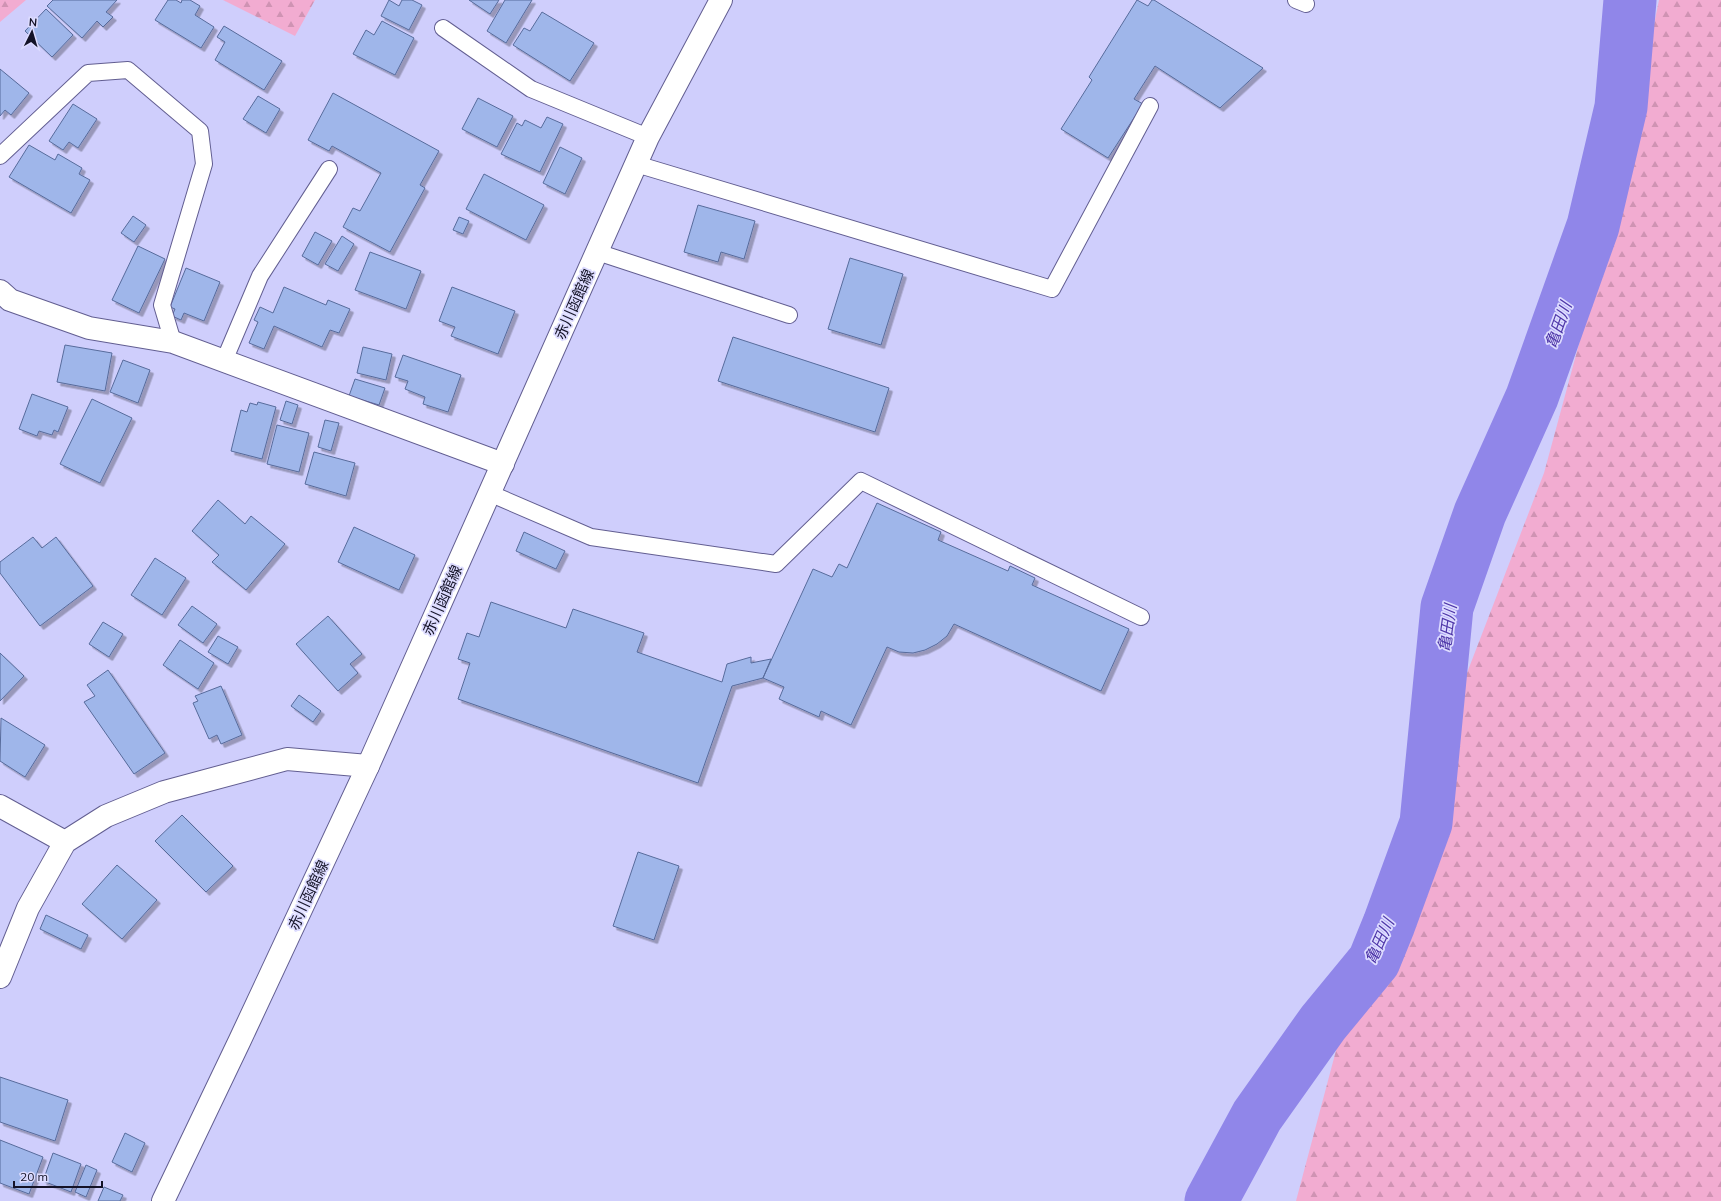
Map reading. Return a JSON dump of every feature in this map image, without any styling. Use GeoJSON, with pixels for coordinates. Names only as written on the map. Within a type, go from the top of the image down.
{"type":"FeatureCollection","features":[{"type":"Feature","properties":{"kind":"main road","name":"赤川函館線"},"geometry":{"type":"LineString","coordinates":[[163,1201],[368,766],[648,137],[721,0]]}},
{"type":"Feature","properties":{"kind":"main road"},"geometry":{"type":"LineString","coordinates":[[0,291],[10,300],[89,328],[173,342],[503,464]]}},
{"type":"Feature","properties":{"kind":"main road"},"geometry":{"type":"LineString","coordinates":[[0,977],[28,908],[65,842],[106,816],[164,792],[287,759],[368,766]]}},
{"type":"Feature","properties":{"kind":"main road"},"geometry":{"type":"LineString","coordinates":[[0,806],[65,842]]}},
{"type":"Feature","properties":{"kind":"lane"},"geometry":{"type":"LineString","coordinates":[[443,28],[531,89],[648,137]]}},
{"type":"Feature","properties":{"kind":"lane"},"geometry":{"type":"LineString","coordinates":[[0,156],[88,73],[128,70],[200,131],[204,164],[162,305],[173,342]]}},
{"type":"Feature","properties":{"kind":"lane"},"geometry":{"type":"LineString","coordinates":[[636,164],[1052,290],[1150,106]]}},
{"type":"Feature","properties":{"kind":"lane"},"geometry":{"type":"LineString","coordinates":[[224,361],[260,276],[329,170]]}},
{"type":"Feature","properties":{"kind":"lane"},"geometry":{"type":"LineString","coordinates":[[597,252],[789,315]]}},
{"type":"Feature","properties":{"kind":"lane"},"geometry":{"type":"LineString","coordinates":[[490,493],[591,537],[776,564],[861,481],[1140,617]]}},
{"type":"Feature","properties":{"kind":"green space"},"geometry":{"type":"Polygon","coordinates":[[[0,0],[26,0],[0,22],[0,0]]]}},
{"type":"Feature","properties":{"kind":"green space"},"geometry":{"type":"Polygon","coordinates":[[[223,0],[315,0],[295,36],[223,0]]]}},
{"type":"Feature","properties":{"kind":"green space"},"geometry":{"type":"Polygon","coordinates":[[[1659,0],[1721,0],[1721,1201],[1296,1201],[1359,964],[1440,743],[1544,473],[1618,200],[1659,0]]]}},
{"type":"Feature","properties":{"kind":"building"},"geometry":{"type":"Polygon","coordinates":[[[53,0],[117,0],[106,12],[113,17],[103,27],[97,21],[82,38],[47,6],[53,0]]]}},
{"type":"Feature","properties":{"kind":"building"},"geometry":{"type":"Polygon","coordinates":[[[168,0],[176,0],[181,3],[182,0],[190,0],[200,6],[195,15],[214,27],[201,48],[155,20],[168,0]]]}},
{"type":"Feature","properties":{"kind":"building"},"geometry":{"type":"Polygon","coordinates":[[[389,0],[399,6],[402,0],[412,0],[422,5],[409,30],[381,16],[389,0]]]}},
{"type":"Feature","properties":{"kind":"building"},"geometry":{"type":"Polygon","coordinates":[[[469,0],[499,0],[490,14],[469,0]]]}},
{"type":"Feature","properties":{"kind":"building"},"geometry":{"type":"Polygon","coordinates":[[[505,0],[532,0],[506,43],[487,31],[505,0]]]}},
{"type":"Feature","properties":{"kind":"building"},"geometry":{"type":"Polygon","coordinates":[[[1137,0],[1148,6],[1152,0],[1154,0],[1263,68],[1220,108],[1155,66],[1134,99],[1143,104],[1108,158],[1061,129],[1092,80],[1089,77],[1137,0]]]}},
{"type":"Feature","properties":{"kind":"building"},"geometry":{"type":"Polygon","coordinates":[[[46,9],[73,35],[52,57],[25,31],[46,9]]]}},
{"type":"Feature","properties":{"kind":"building"},"geometry":{"type":"Polygon","coordinates":[[[542,12],[594,43],[570,81],[513,45],[524,28],[530,31],[542,12]]]}},
{"type":"Feature","properties":{"kind":"building"},"geometry":{"type":"Polygon","coordinates":[[[382,21],[414,38],[395,75],[353,54],[366,30],[374,35],[382,21]]]}},
{"type":"Feature","properties":{"kind":"building"},"geometry":{"type":"Polygon","coordinates":[[[224,26],[282,61],[264,90],[215,60],[225,42],[217,37],[224,26]]]}},
{"type":"Feature","properties":{"kind":"building"},"geometry":{"type":"Polygon","coordinates":[[[0,69],[29,93],[11,115],[5,110],[0,116],[0,69]]]}},
{"type":"Feature","properties":{"kind":"building"},"geometry":{"type":"Polygon","coordinates":[[[333,93],[439,151],[420,185],[425,188],[390,252],[343,227],[353,208],[360,211],[381,173],[332,146],[329,151],[308,140],[333,93]]]}},
{"type":"Feature","properties":{"kind":"building"},"geometry":{"type":"Polygon","coordinates":[[[258,96],[280,109],[266,133],[243,119],[258,96]]]}},
{"type":"Feature","properties":{"kind":"building"},"geometry":{"type":"Polygon","coordinates":[[[478,98],[513,116],[497,147],[462,129],[478,98]]]}},
{"type":"Feature","properties":{"kind":"building"},"geometry":{"type":"Polygon","coordinates":[[[73,104],[97,119],[78,148],[69,142],[63,150],[49,141],[73,104]]]}},
{"type":"Feature","properties":{"kind":"building"},"geometry":{"type":"Polygon","coordinates":[[[547,117],[563,124],[540,172],[501,154],[517,123],[522,126],[525,120],[541,128],[547,117]]]}},
{"type":"Feature","properties":{"kind":"building"},"geometry":{"type":"Polygon","coordinates":[[[29,145],[55,160],[58,154],[82,168],[79,174],[90,180],[71,213],[9,177],[29,145]]]}},
{"type":"Feature","properties":{"kind":"building"},"geometry":{"type":"Polygon","coordinates":[[[560,147],[582,158],[565,194],[543,183],[560,147]]]}},
{"type":"Feature","properties":{"kind":"building"},"geometry":{"type":"Polygon","coordinates":[[[484,174],[544,205],[526,240],[466,209],[484,174]]]}},
{"type":"Feature","properties":{"kind":"building"},"geometry":{"type":"Polygon","coordinates":[[[698,205],[755,221],[744,259],[721,252],[718,262],[684,252],[698,205]]]}},
{"type":"Feature","properties":{"kind":"building"},"geometry":{"type":"Polygon","coordinates":[[[133,216],[146,225],[134,242],[121,233],[133,216]]]}},
{"type":"Feature","properties":{"kind":"building"},"geometry":{"type":"Polygon","coordinates":[[[459,217],[469,221],[463,234],[453,230],[459,217]]]}},
{"type":"Feature","properties":{"kind":"building"},"geometry":{"type":"Polygon","coordinates":[[[315,232],[332,241],[318,265],[302,256],[315,232]]]}},
{"type":"Feature","properties":{"kind":"building"},"geometry":{"type":"Polygon","coordinates":[[[342,236],[354,244],[338,271],[325,264],[342,236]]]}},
{"type":"Feature","properties":{"kind":"building"},"geometry":{"type":"Polygon","coordinates":[[[138,246],[165,259],[139,313],[112,300],[138,246]]]}},
{"type":"Feature","properties":{"kind":"building"},"geometry":{"type":"Polygon","coordinates":[[[370,252],[421,271],[406,309],[355,290],[370,252]]]}},
{"type":"Feature","properties":{"kind":"building"},"geometry":{"type":"Polygon","coordinates":[[[850,258],[903,274],[881,345],[828,329],[850,258]]]}},
{"type":"Feature","properties":{"kind":"building"},"geometry":{"type":"Polygon","coordinates":[[[186,268],[220,282],[204,321],[184,313],[181,320],[172,316],[175,309],[170,307],[186,268]]]}},
{"type":"Feature","properties":{"kind":"building"},"geometry":{"type":"Polygon","coordinates":[[[284,287],[326,305],[328,300],[350,309],[339,333],[330,330],[322,347],[274,326],[264,349],[249,343],[258,322],[254,320],[260,307],[273,313],[284,287]]]}},
{"type":"Feature","properties":{"kind":"building"},"geometry":{"type":"Polygon","coordinates":[[[452,287],[515,311],[498,354],[451,336],[455,327],[439,321],[452,287]]]}},
{"type":"Feature","properties":{"kind":"building"},"geometry":{"type":"Polygon","coordinates":[[[733,337],[889,388],[875,432],[718,381],[733,337]]]}},
{"type":"Feature","properties":{"kind":"building"},"geometry":{"type":"Polygon","coordinates":[[[65,345],[112,353],[105,391],[57,382],[65,345]]]}},
{"type":"Feature","properties":{"kind":"building"},"geometry":{"type":"Polygon","coordinates":[[[363,347],[392,354],[386,380],[357,373],[363,347]]]}},
{"type":"Feature","properties":{"kind":"building"},"geometry":{"type":"Polygon","coordinates":[[[403,355],[461,375],[448,412],[423,404],[425,397],[405,389],[408,381],[395,377],[403,355]]]}},
{"type":"Feature","properties":{"kind":"building"},"geometry":{"type":"Polygon","coordinates":[[[123,360],[150,370],[138,403],[110,392],[123,360]]]}},
{"type":"Feature","properties":{"kind":"building"},"geometry":{"type":"Polygon","coordinates":[[[355,379],[385,388],[379,405],[349,396],[355,379]]]}},
{"type":"Feature","properties":{"kind":"building"},"geometry":{"type":"Polygon","coordinates":[[[32,394],[68,407],[58,432],[54,430],[52,435],[39,431],[37,436],[19,429],[32,394]]]}},
{"type":"Feature","properties":{"kind":"building"},"geometry":{"type":"Polygon","coordinates":[[[92,399],[132,418],[100,483],[60,464],[92,399]]]}},
{"type":"Feature","properties":{"kind":"building"},"geometry":{"type":"Polygon","coordinates":[[[286,401],[298,405],[292,424],[280,420],[286,401]]]}},
{"type":"Feature","properties":{"kind":"building"},"geometry":{"type":"Polygon","coordinates":[[[258,402],[276,407],[262,459],[231,451],[241,410],[247,412],[250,403],[257,405],[258,402]]]}},
{"type":"Feature","properties":{"kind":"building"},"geometry":{"type":"Polygon","coordinates":[[[325,420],[339,423],[331,451],[318,447],[325,420]]]}},
{"type":"Feature","properties":{"kind":"building"},"geometry":{"type":"Polygon","coordinates":[[[277,425],[309,433],[299,472],[267,464],[277,425]]]}},
{"type":"Feature","properties":{"kind":"building"},"geometry":{"type":"Polygon","coordinates":[[[314,452],[355,463],[346,496],[305,484],[314,452]]]}},
{"type":"Feature","properties":{"kind":"building"},"geometry":{"type":"Polygon","coordinates":[[[218,500],[245,524],[251,516],[285,544],[246,590],[212,562],[219,555],[192,531],[218,500]]]}},
{"type":"Feature","properties":{"kind":"building"},"geometry":{"type":"Polygon","coordinates":[[[877,503],[941,532],[938,540],[1008,571],[1010,566],[1035,578],[1032,585],[1129,629],[1101,691],[954,624],[947,636],[937,644],[925,650],[913,653],[899,652],[887,647],[851,725],[821,711],[819,717],[779,699],[784,687],[763,678],[813,569],[832,577],[839,564],[847,568],[877,503]]]}},
{"type":"Feature","properties":{"kind":"building"},"geometry":{"type":"Polygon","coordinates":[[[354,527],[415,555],[399,590],[338,562],[354,527]]]}},
{"type":"Feature","properties":{"kind":"building"},"geometry":{"type":"Polygon","coordinates":[[[524,532],[565,551],[556,569],[516,551],[524,532]]]}},
{"type":"Feature","properties":{"kind":"building"},"geometry":{"type":"Polygon","coordinates":[[[33,537],[42,548],[56,537],[93,586],[40,626],[0,573],[0,562],[33,537]]]}},
{"type":"Feature","properties":{"kind":"building"},"geometry":{"type":"Polygon","coordinates":[[[155,558],[186,578],[162,615],[131,595],[155,558]]]}},
{"type":"Feature","properties":{"kind":"building"},"geometry":{"type":"Polygon","coordinates":[[[491,602],[566,628],[573,609],[644,633],[637,652],[722,682],[727,664],[751,657],[751,663],[771,659],[763,678],[732,686],[698,783],[458,699],[470,663],[458,659],[467,633],[479,637],[491,602]]]}},
{"type":"Feature","properties":{"kind":"building"},"geometry":{"type":"Polygon","coordinates":[[[192,606],[217,624],[203,643],[178,625],[192,606]]]}},
{"type":"Feature","properties":{"kind":"building"},"geometry":{"type":"Polygon","coordinates":[[[328,616],[362,654],[350,664],[358,673],[338,691],[296,644],[328,616]]]}},
{"type":"Feature","properties":{"kind":"building"},"geometry":{"type":"Polygon","coordinates":[[[103,622],[123,634],[109,657],[89,644],[103,622]]]}},
{"type":"Feature","properties":{"kind":"building"},"geometry":{"type":"Polygon","coordinates":[[[218,636],[238,647],[228,664],[208,652],[218,636]]]}},
{"type":"Feature","properties":{"kind":"building"},"geometry":{"type":"Polygon","coordinates":[[[180,640],[214,663],[198,689],[163,665],[180,640]]]}},
{"type":"Feature","properties":{"kind":"building"},"geometry":{"type":"Polygon","coordinates":[[[0,653],[24,676],[0,701],[0,653]]]}},
{"type":"Feature","properties":{"kind":"building"},"geometry":{"type":"Polygon","coordinates":[[[108,670],[165,753],[134,774],[84,702],[95,696],[87,685],[108,670]]]}},
{"type":"Feature","properties":{"kind":"building"},"geometry":{"type":"Polygon","coordinates":[[[221,686],[242,735],[221,744],[217,735],[209,739],[193,703],[198,701],[195,696],[221,686]]]}},
{"type":"Feature","properties":{"kind":"building"},"geometry":{"type":"Polygon","coordinates":[[[299,695],[321,711],[313,722],[291,706],[299,695]]]}},
{"type":"Feature","properties":{"kind":"building"},"geometry":{"type":"Polygon","coordinates":[[[1,718],[45,745],[25,777],[0,761],[1,718]]]}},
{"type":"Feature","properties":{"kind":"building"},"geometry":{"type":"Polygon","coordinates":[[[182,815],[233,866],[206,892],[155,841],[182,815]]]}},
{"type":"Feature","properties":{"kind":"building"},"geometry":{"type":"Polygon","coordinates":[[[638,852],[679,866],[654,940],[613,926],[638,852]]]}},
{"type":"Feature","properties":{"kind":"building"},"geometry":{"type":"Polygon","coordinates":[[[117,865],[157,900],[122,939],[82,904],[117,865]]]}},
{"type":"Feature","properties":{"kind":"building"},"geometry":{"type":"Polygon","coordinates":[[[46,915],[88,935],[81,949],[40,929],[46,915]]]}},
{"type":"Feature","properties":{"kind":"building"},"geometry":{"type":"Polygon","coordinates":[[[0,1077],[68,1100],[55,1141],[0,1122],[0,1077]]]}},
{"type":"Feature","properties":{"kind":"building"},"geometry":{"type":"Polygon","coordinates":[[[125,1133],[145,1143],[132,1172],[112,1162],[125,1133]]]}},
{"type":"Feature","properties":{"kind":"building"},"geometry":{"type":"Polygon","coordinates":[[[0,1140],[43,1157],[29,1194],[0,1183],[0,1140]]]}},
{"type":"Feature","properties":{"kind":"building"},"geometry":{"type":"Polygon","coordinates":[[[53,1153],[81,1164],[71,1192],[43,1181],[53,1153]]]}},
{"type":"Feature","properties":{"kind":"building"},"geometry":{"type":"Polygon","coordinates":[[[86,1165],[97,1170],[86,1197],[75,1192],[86,1165]]]}},
{"type":"Feature","properties":{"kind":"building"},"geometry":{"type":"Polygon","coordinates":[[[104,1187],[123,1195],[120,1201],[98,1201],[104,1187]]]}},
{"type":"Feature","properties":{"kind":"waterway","name":"亀田川"},"geometry":{"type":"LineString","coordinates":[[1211,1201],[1257,1116],[1323,1023],[1374,961],[1426,823],[1447,607],[1480,513],[1532,397],[1593,226],[1621,107],[1630,0]]}}]}
